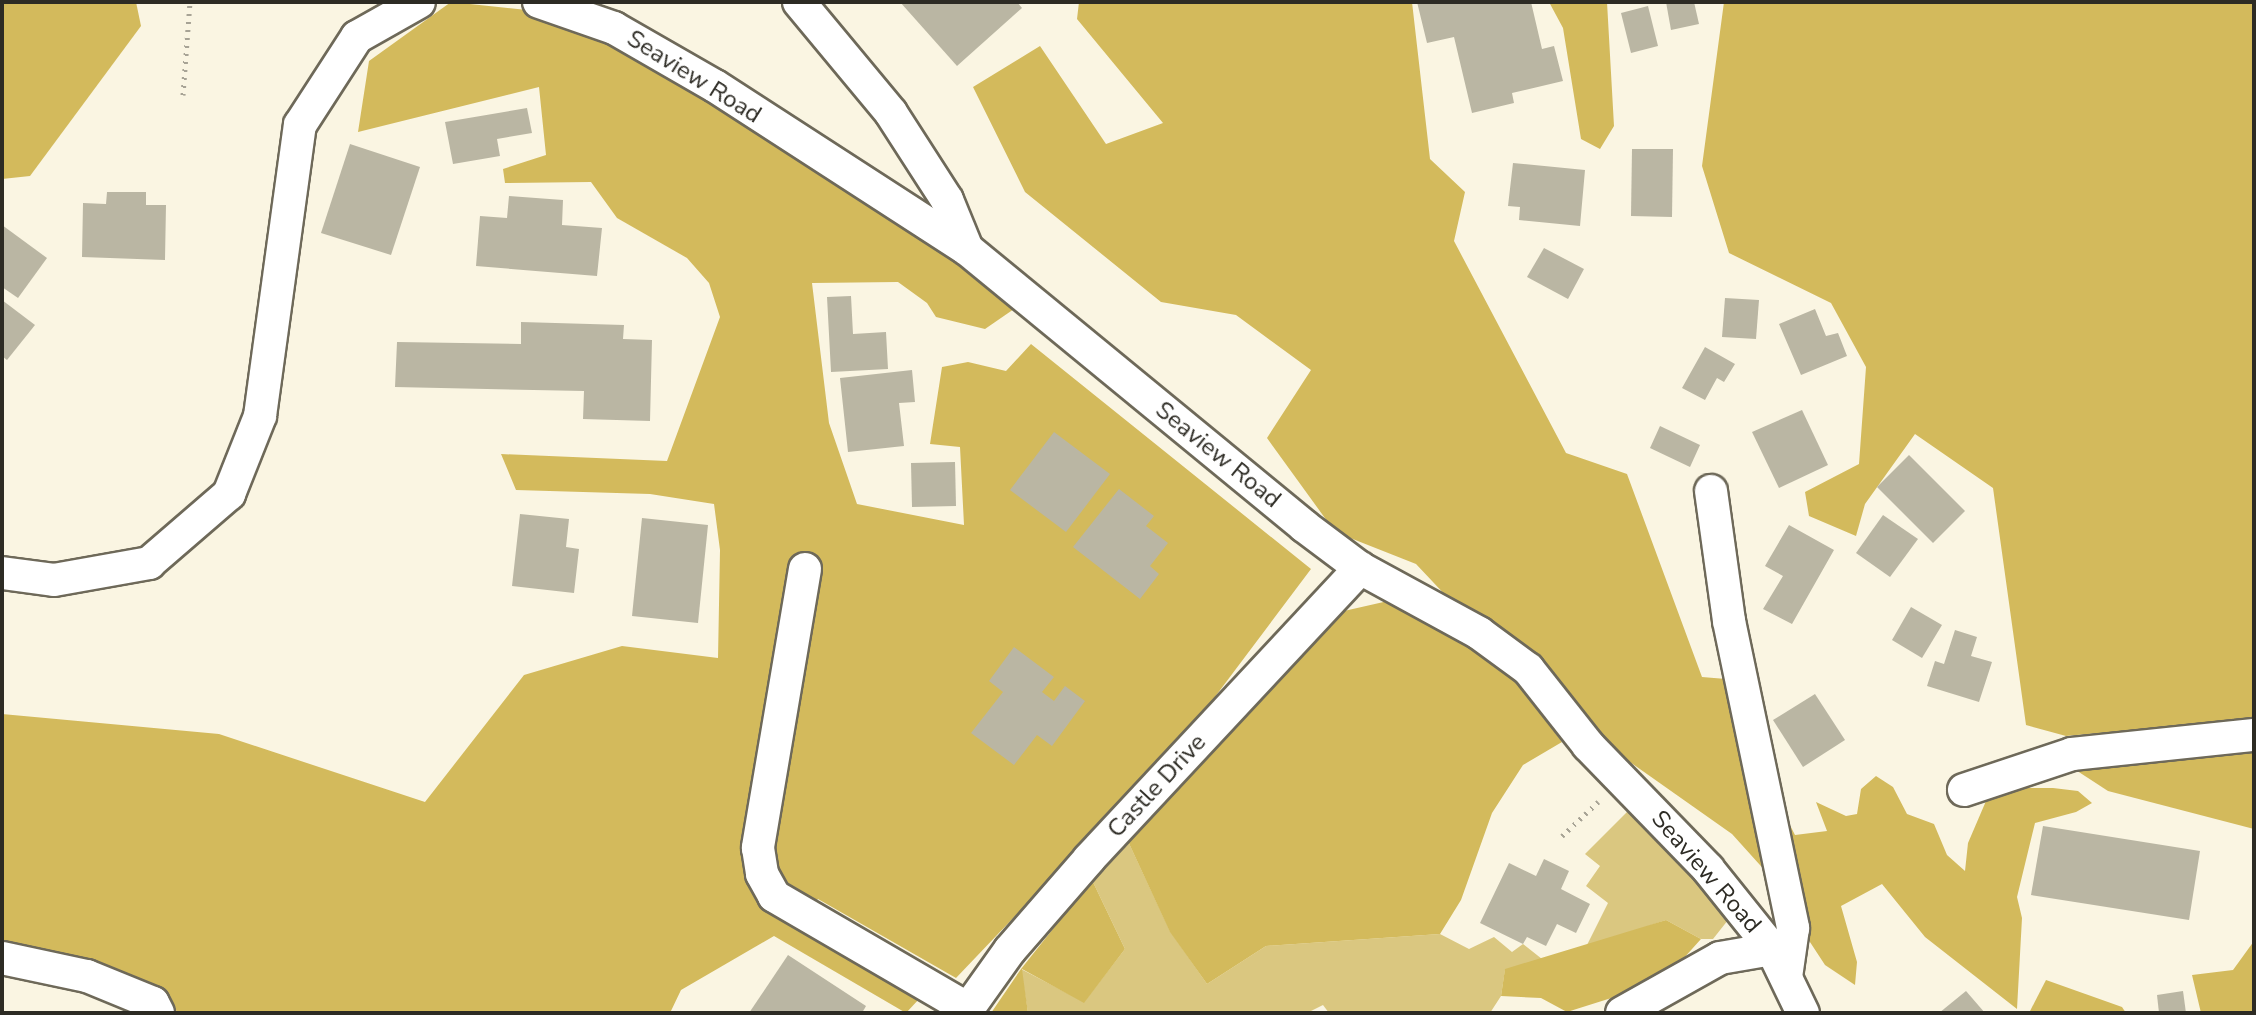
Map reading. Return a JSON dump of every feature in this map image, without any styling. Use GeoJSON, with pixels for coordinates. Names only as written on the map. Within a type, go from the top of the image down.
{"type":"FeatureCollection","features":[{"type":"Feature","properties":{"kind":"street"},"geometry":{"type":"LineString","coordinates":[[2,573],[54,580],[149,563],[229,494],[260,416],[300,125],[357,37],[419,2]]}},
{"type":"Feature","properties":{"kind":"street","name":"Seaview Road"},"geometry":{"type":"LineString","coordinates":[[539,2],[614,28],[715,86],[829,164],[967,249],[1360,568],[1479,633],[1528,669],[1622,780],[1708,869],[1772,949],[1803,1013]]}},
{"type":"Feature","properties":{"kind":"street"},"geometry":{"type":"LineString","coordinates":[[799,2],[891,113],[947,200],[967,249]]}},
{"type":"Feature","properties":{"kind":"street"},"geometry":{"type":"LineString","coordinates":[[1711,491],[1729,621],[1793,928],[1786,977]]}},
{"type":"Feature","properties":{"kind":"street","name":"Castle Drive"},"geometry":{"type":"LineString","coordinates":[[966,1011],[1010,950],[1089,859],[1360,568]]}},
{"type":"Feature","properties":{"kind":"street"},"geometry":{"type":"LineString","coordinates":[[805,569],[758,848],[762,874],[774,896],[966,1011]]}},
{"type":"Feature","properties":{"kind":"street"},"geometry":{"type":"LineString","coordinates":[[1964,790],[2072,754],[2254,735]]}},
{"type":"Feature","properties":{"kind":"street"},"geometry":{"type":"LineString","coordinates":[[1622,1013],[1720,958],[1772,949]]}},
{"type":"Feature","properties":{"kind":"street"},"geometry":{"type":"LineString","coordinates":[[2,958],[87,976],[153,1003],[158,1013]]}},
{"type":"Feature","properties":{"kind":"path"},"geometry":{"type":"LineString","coordinates":[[183,95],[190,2]]}},
{"type":"Feature","properties":{"kind":"path"},"geometry":{"type":"LineString","coordinates":[[1562,836],[1622,780]]}},
{"type":"Feature","properties":{"kind":"shaded area"},"geometry":{"type":"Polygon","coordinates":[[[2,2],[136,2],[141,26],[30,176],[2,179],[2,2]]]}},
{"type":"Feature","properties":{"kind":"shaded area"},"geometry":{"type":"Polygon","coordinates":[[[451,2],[565,14],[946,240],[1024,302],[985,329],[936,317],[927,303],[898,282],[812,283],[829,423],[857,504],[964,525],[960,447],[930,444],[942,367],[968,362],[1006,371],[1031,344],[1311,569],[1181,742],[956,978],[818,899],[794,924],[920,998],[906,1013],[774,936],[681,990],[670,1013],[178,1013],[161,991],[2,948],[2,714],[219,734],[425,802],[524,675],[622,646],[718,658],[720,550],[714,504],[650,494],[516,490],[501,454],[667,461],[720,317],[709,283],[687,258],[617,218],[591,182],[505,183],[503,169],[546,155],[539,87],[358,132],[369,61],[451,2]]]}},
{"type":"Feature","properties":{"kind":"shaded area"},"geometry":{"type":"Polygon","coordinates":[[[1079,2],[1412,2],[1430,159],[1465,192],[1454,241],[1566,453],[1627,474],[1702,677],[1738,680],[1748,743],[1795,835],[1827,831],[1816,802],[1846,816],[1857,814],[1861,789],[1876,776],[1893,787],[1907,814],[1934,824],[1947,855],[1965,871],[1968,843],[1986,801],[2021,788],[2053,788],[2078,791],[2092,803],[2076,812],[2035,823],[2017,897],[2022,918],[2017,1009],[1925,937],[1882,884],[1841,906],[1857,962],[1855,985],[1825,965],[1808,939],[1806,916],[1732,834],[1620,755],[1538,664],[1449,599],[1416,564],[1335,532],[1267,438],[1311,370],[1236,315],[1161,302],[1025,192],[973,87],[1040,46],[1106,144],[1163,123],[1077,19],[1079,2]]]}},
{"type":"Feature","properties":{"kind":"shaded area"},"geometry":{"type":"Polygon","coordinates":[[[1549,2],[1607,2],[1614,126],[1600,149],[1581,139],[1563,28],[1549,2]]]}},
{"type":"Feature","properties":{"kind":"shaded area"},"geometry":{"type":"Polygon","coordinates":[[[1724,2],[2254,2],[2254,719],[2066,736],[2026,725],[1993,488],[1915,434],[1865,504],[1856,536],[1809,516],[1805,492],[1859,464],[1866,367],[1831,303],[1729,253],[1702,166],[1724,2]]]}},
{"type":"Feature","properties":{"kind":"shaded area"},"geometry":{"type":"Polygon","coordinates":[[[1388,601],[1508,668],[1562,742],[1523,765],[1492,813],[1461,900],[1440,934],[1266,946],[1207,984],[1170,932],[1126,837],[1344,611],[1388,601]]]}},
{"type":"Feature","properties":{"kind":"shaded area"},"geometry":{"type":"Polygon","coordinates":[[[2254,742],[2254,829],[2108,791],[2065,763],[2254,742]]]}},
{"type":"Feature","properties":{"kind":"shaded area"},"geometry":{"type":"Polygon","coordinates":[[[1634,805],[1732,915],[1713,939],[1701,939],[1666,920],[1586,947],[1608,903],[1586,886],[1600,866],[1585,854],[1634,805]]]}},
{"type":"Feature","properties":{"kind":"shaded area"},"geometry":{"type":"Polygon","coordinates":[[[1126,837],[1170,931],[1207,984],[1266,946],[1440,934],[1469,949],[1494,937],[1512,952],[1523,944],[1542,959],[1505,970],[1501,996],[1490,1013],[1329,1013],[1323,1005],[1307,1013],[1028,1013],[1021,969],[1084,1002],[1125,949],[1092,880],[1126,837]]]}},
{"type":"Feature","properties":{"kind":"shaded area"},"geometry":{"type":"Polygon","coordinates":[[[1092,880],[1125,949],[1084,1003],[1022,969],[1028,1013],[991,1013],[1021,969],[1092,880]]]}},
{"type":"Feature","properties":{"kind":"shaded area"},"geometry":{"type":"Polygon","coordinates":[[[1666,920],[1701,939],[1674,969],[1643,988],[1567,1012],[1541,998],[1501,996],[1505,969],[1666,920]]]}},
{"type":"Feature","properties":{"kind":"shaded area"},"geometry":{"type":"Polygon","coordinates":[[[2254,941],[2254,1013],[2201,1013],[2192,975],[2233,970],[2254,941]]]}},
{"type":"Feature","properties":{"kind":"shaded area"},"geometry":{"type":"Polygon","coordinates":[[[2046,980],[2122,1007],[2126,1013],[2029,1013],[2046,980]]]}},
{"type":"Feature","properties":{"kind":"building"},"geometry":{"type":"Polygon","coordinates":[[[900,2],[1017,2],[1022,8],[957,66],[900,2]]]}},
{"type":"Feature","properties":{"kind":"building"},"geometry":{"type":"Polygon","coordinates":[[[1417,2],[1531,2],[1542,49],[1554,46],[1563,81],[1512,93],[1514,103],[1472,113],[1454,37],[1427,43],[1417,2]]]}},
{"type":"Feature","properties":{"kind":"building"},"geometry":{"type":"Polygon","coordinates":[[[1666,2],[1694,2],[1699,24],[1671,30],[1666,2]]]}},
{"type":"Feature","properties":{"kind":"building"},"geometry":{"type":"Polygon","coordinates":[[[1648,6],[1658,46],[1631,53],[1621,13],[1648,6]]]}},
{"type":"Feature","properties":{"kind":"building"},"geometry":{"type":"Polygon","coordinates":[[[527,108],[532,133],[497,139],[500,156],[453,164],[445,122],[527,108]]]}},
{"type":"Feature","properties":{"kind":"building"},"geometry":{"type":"Polygon","coordinates":[[[350,144],[420,167],[391,255],[321,233],[350,144]]]}},
{"type":"Feature","properties":{"kind":"building"},"geometry":{"type":"Polygon","coordinates":[[[1632,149],[1673,149],[1672,217],[1631,216],[1632,149]]]}},
{"type":"Feature","properties":{"kind":"building"},"geometry":{"type":"Polygon","coordinates":[[[1513,163],[1585,170],[1580,226],[1519,220],[1520,207],[1508,206],[1513,163]]]}},
{"type":"Feature","properties":{"kind":"building"},"geometry":{"type":"Polygon","coordinates":[[[107,192],[146,192],[146,205],[166,205],[165,260],[82,257],[83,203],[106,204],[107,192]]]}},
{"type":"Feature","properties":{"kind":"building"},"geometry":{"type":"Polygon","coordinates":[[[509,196],[563,200],[562,225],[602,228],[597,276],[476,266],[480,216],[507,218],[509,196]]]}},
{"type":"Feature","properties":{"kind":"building"},"geometry":{"type":"Polygon","coordinates":[[[2,225],[47,258],[18,298],[2,287],[2,225]]]}},
{"type":"Feature","properties":{"kind":"building"},"geometry":{"type":"Polygon","coordinates":[[[1544,248],[1584,269],[1568,299],[1527,277],[1544,248]]]}},
{"type":"Feature","properties":{"kind":"building"},"geometry":{"type":"Polygon","coordinates":[[[851,296],[853,334],[886,332],[888,369],[831,372],[827,297],[851,296]]]}},
{"type":"Feature","properties":{"kind":"building"},"geometry":{"type":"Polygon","coordinates":[[[1725,298],[1759,300],[1756,339],[1722,337],[1725,298]]]}},
{"type":"Feature","properties":{"kind":"building"},"geometry":{"type":"Polygon","coordinates":[[[2,300],[35,325],[7,360],[2,356],[2,300]]]}},
{"type":"Feature","properties":{"kind":"building"},"geometry":{"type":"Polygon","coordinates":[[[1815,309],[1826,336],[1838,333],[1847,356],[1801,375],[1779,324],[1815,309]]]}},
{"type":"Feature","properties":{"kind":"building"},"geometry":{"type":"Polygon","coordinates":[[[521,322],[624,325],[623,339],[652,340],[650,421],[583,419],[584,391],[395,387],[397,342],[521,344],[521,322]]]}},
{"type":"Feature","properties":{"kind":"building"},"geometry":{"type":"Polygon","coordinates":[[[1705,347],[1735,364],[1724,382],[1717,378],[1705,400],[1682,388],[1705,347]]]}},
{"type":"Feature","properties":{"kind":"building"},"geometry":{"type":"Polygon","coordinates":[[[912,370],[915,402],[899,403],[904,446],[848,452],[840,378],[912,370]]]}},
{"type":"Feature","properties":{"kind":"building"},"geometry":{"type":"Polygon","coordinates":[[[1802,410],[1828,465],[1779,488],[1752,432],[1802,410]]]}},
{"type":"Feature","properties":{"kind":"building"},"geometry":{"type":"Polygon","coordinates":[[[1660,426],[1700,445],[1690,467],[1650,448],[1660,426]]]}},
{"type":"Feature","properties":{"kind":"building"},"geometry":{"type":"Polygon","coordinates":[[[1054,432],[1110,474],[1066,532],[1010,490],[1054,432]]]}},
{"type":"Feature","properties":{"kind":"building"},"geometry":{"type":"Polygon","coordinates":[[[1909,455],[1965,511],[1933,543],[1877,487],[1909,455]]]}},
{"type":"Feature","properties":{"kind":"building"},"geometry":{"type":"Polygon","coordinates":[[[955,462],[956,506],[912,507],[911,463],[955,462]]]}},
{"type":"Feature","properties":{"kind":"building"},"geometry":{"type":"Polygon","coordinates":[[[1119,489],[1154,516],[1146,526],[1168,543],[1150,566],[1159,574],[1140,599],[1073,547],[1119,489]]]}},
{"type":"Feature","properties":{"kind":"building"},"geometry":{"type":"Polygon","coordinates":[[[520,514],[569,519],[566,547],[579,549],[574,593],[512,586],[520,514]]]}},
{"type":"Feature","properties":{"kind":"building"},"geometry":{"type":"Polygon","coordinates":[[[1883,515],[1918,539],[1890,577],[1856,553],[1883,515]]]}},
{"type":"Feature","properties":{"kind":"building"},"geometry":{"type":"Polygon","coordinates":[[[642,518],[708,525],[698,623],[632,616],[642,518]]]}},
{"type":"Feature","properties":{"kind":"building"},"geometry":{"type":"Polygon","coordinates":[[[1789,525],[1834,550],[1792,624],[1763,609],[1783,576],[1765,566],[1789,525]]]}},
{"type":"Feature","properties":{"kind":"building"},"geometry":{"type":"Polygon","coordinates":[[[1911,607],[1942,625],[1922,658],[1892,640],[1911,607]]]}},
{"type":"Feature","properties":{"kind":"building"},"geometry":{"type":"Polygon","coordinates":[[[1955,630],[1977,637],[1971,656],[1992,662],[1979,702],[1927,686],[1935,661],[1944,664],[1955,630]]]}},
{"type":"Feature","properties":{"kind":"building"},"geometry":{"type":"Polygon","coordinates":[[[1014,647],[1054,677],[1042,692],[1054,701],[1065,686],[1085,701],[1052,746],[1037,735],[1014,765],[971,733],[1003,692],[989,681],[1014,647]]]}},
{"type":"Feature","properties":{"kind":"building"},"geometry":{"type":"Polygon","coordinates":[[[1815,694],[1845,740],[1803,767],[1773,720],[1815,694]]]}},
{"type":"Feature","properties":{"kind":"building"},"geometry":{"type":"Polygon","coordinates":[[[2043,826],[2200,851],[2189,920],[2031,895],[2043,826]]]}},
{"type":"Feature","properties":{"kind":"building"},"geometry":{"type":"Polygon","coordinates":[[[1544,859],[1569,871],[1561,889],[1590,904],[1576,933],[1557,924],[1546,946],[1527,937],[1523,944],[1480,923],[1509,863],[1536,876],[1544,859]]]}},
{"type":"Feature","properties":{"kind":"building"},"geometry":{"type":"Polygon","coordinates":[[[788,955],[866,1006],[862,1013],[749,1013],[788,955]]]}},
{"type":"Feature","properties":{"kind":"building"},"geometry":{"type":"Polygon","coordinates":[[[1966,991],[1985,1013],[1939,1013],[1966,991]]]}},
{"type":"Feature","properties":{"kind":"building"},"geometry":{"type":"Polygon","coordinates":[[[2183,991],[2186,1013],[2159,1013],[2157,995],[2183,991]]]}}]}
